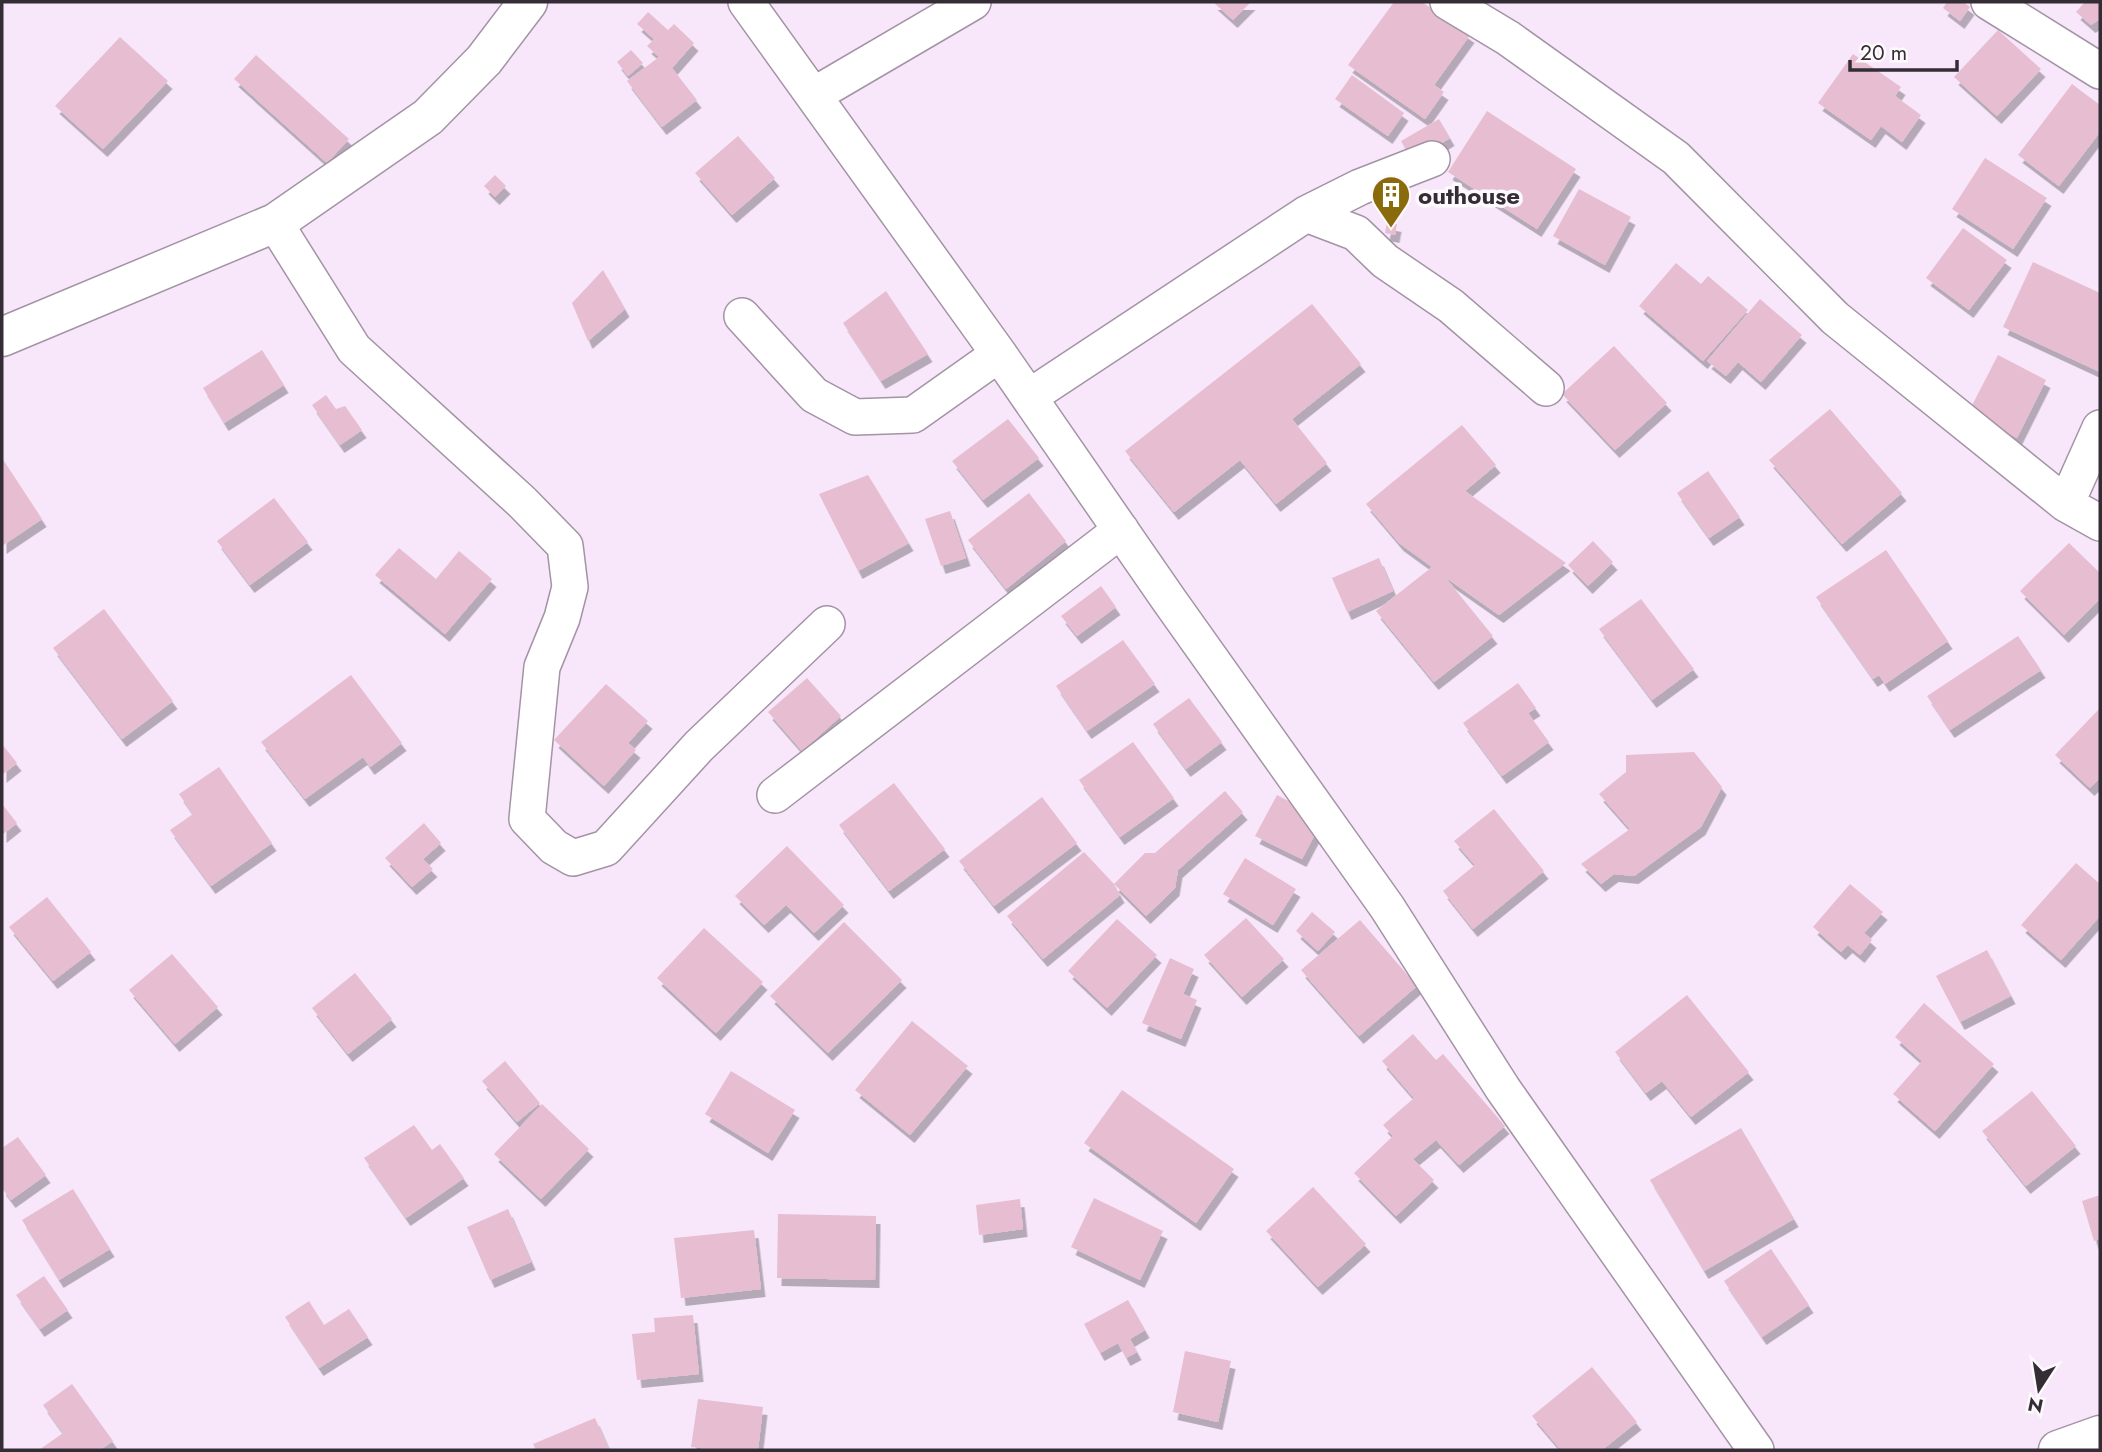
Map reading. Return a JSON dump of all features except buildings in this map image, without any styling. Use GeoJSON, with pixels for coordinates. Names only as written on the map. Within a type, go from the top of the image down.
{"type":"FeatureCollection","features":[{"type":"Feature","properties":{"kind":"main road"},"geometry":{"type":"LineString","coordinates":[[2,337],[275,223],[428,117],[484,60],[528,2]]}},
{"type":"Feature","properties":{"kind":"main road"},"geometry":{"type":"LineString","coordinates":[[2058,1450],[2100,1435]]}},
{"type":"Feature","properties":{"kind":"street"},"geometry":{"type":"LineString","coordinates":[[746,2],[999,354],[1387,906],[1503,1089],[1756,1450]]}},
{"type":"Feature","properties":{"kind":"street"},"geometry":{"type":"LineString","coordinates":[[814,95],[973,2]]}},
{"type":"Feature","properties":{"kind":"street"},"geometry":{"type":"LineString","coordinates":[[1448,2],[1508,38],[1676,158],[1835,318],[2066,504],[2100,523]]}},
{"type":"Feature","properties":{"kind":"street"},"geometry":{"type":"LineString","coordinates":[[1989,2],[2100,71]]}},
{"type":"Feature","properties":{"kind":"street"},"geometry":{"type":"LineString","coordinates":[[1029,397],[1306,214],[1360,187],[1433,159]]}},
{"type":"Feature","properties":{"kind":"street"},"geometry":{"type":"LineString","coordinates":[[1306,214],[1356,233],[1385,261],[1451,306],[1546,388]]}},
{"type":"Feature","properties":{"kind":"street"},"geometry":{"type":"LineString","coordinates":[[275,223],[354,349],[522,502],[565,546],[570,587],[562,618],[542,667],[527,819],[554,848],[573,858],[606,848],[699,746],[827,624]]}},
{"type":"Feature","properties":{"kind":"street"},"geometry":{"type":"LineString","coordinates":[[742,316],[814,395],[855,417],[914,415],[999,354]]}},
{"type":"Feature","properties":{"kind":"street"},"geometry":{"type":"LineString","coordinates":[[2066,504],[2100,428]]}},
{"type":"Feature","properties":{"kind":"street"},"geometry":{"type":"LineString","coordinates":[[775,795],[1121,530]]}},
{"type":"Feature","properties":{"kind":"place","name":"outhouse"},"geometry":{"type":"Point","coordinates":[1391,229]}}]}
